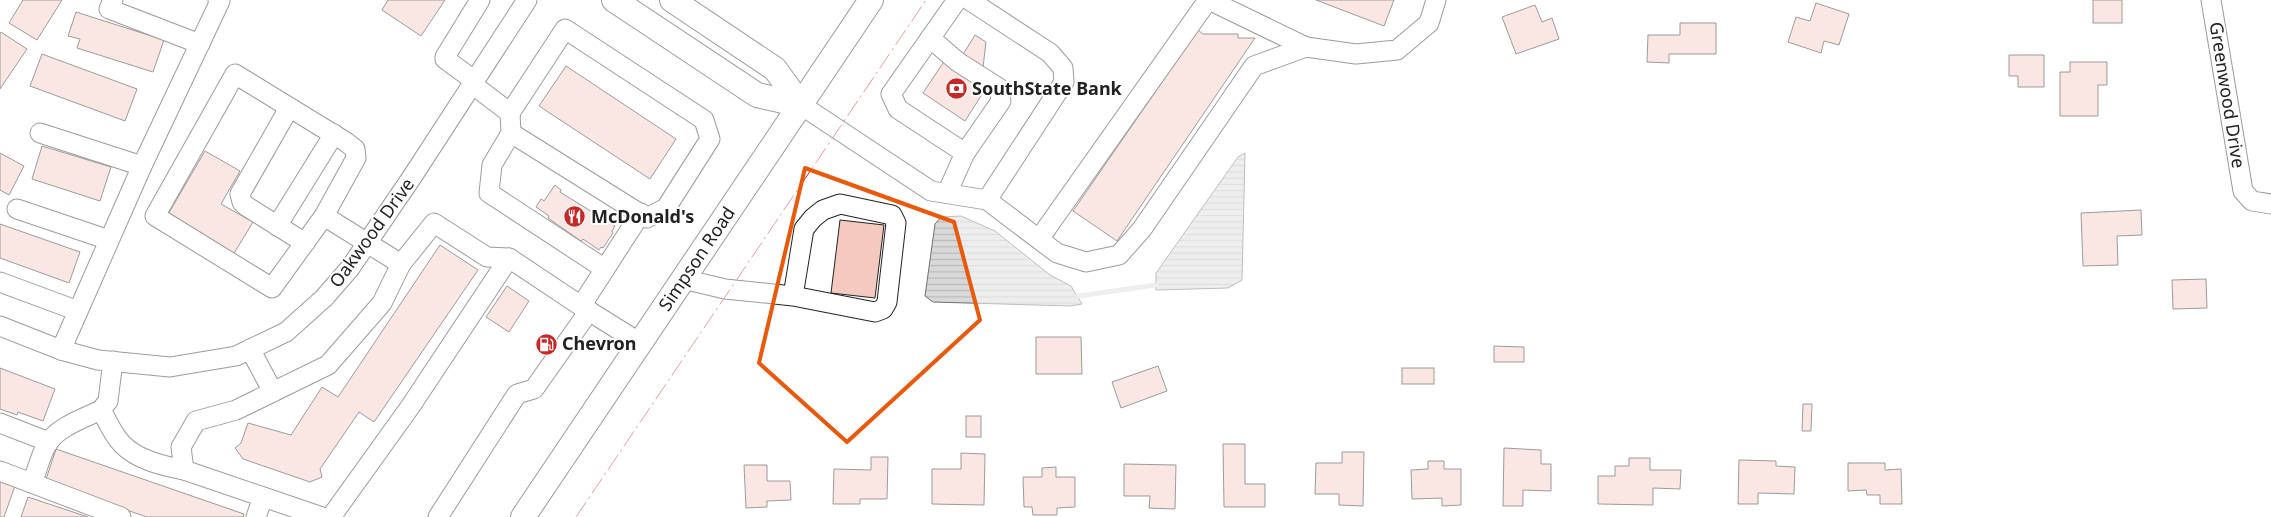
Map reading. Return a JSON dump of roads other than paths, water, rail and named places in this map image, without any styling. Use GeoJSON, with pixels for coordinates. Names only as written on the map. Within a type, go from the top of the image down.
{"type":"FeatureCollection","features":[{"type":"Feature","properties":{"kind":"main road"},"geometry":{"type":"LineString","coordinates":[[614,0],[757,95],[801,105]]}},
{"type":"Feature","properties":{"kind":"main road"},"geometry":{"type":"LineString","coordinates":[[672,0],[775,69],[801,105]]}},
{"type":"Feature","properties":{"kind":"main road","name":"Simpson Road"},"geometry":{"type":"LineString","coordinates":[[523,517],[870,0]]}},
{"type":"Feature","properties":{"kind":"street"},"geometry":{"type":"LineString","coordinates":[[113,0],[109,9],[200,44]]}},
{"type":"Feature","properties":{"kind":"street"},"geometry":{"type":"LineString","coordinates":[[61,350],[142,166],[220,1],[218,0]]}},
{"type":"Feature","properties":{"kind":"street"},"geometry":{"type":"LineString","coordinates":[[480,0],[444,57],[510,113]]}},
{"type":"Feature","properties":{"kind":"street","name":"Oakwood Drive"},"geometry":{"type":"LineString","coordinates":[[0,326],[61,350],[98,360],[170,367],[236,356],[286,332],[318,304],[350,268],[474,83],[527,0]]}},
{"type":"Feature","properties":{"kind":"street"},"geometry":{"type":"LineString","coordinates":[[958,0],[891,94],[898,109],[965,153]]}},
{"type":"Feature","properties":{"kind":"street"},"geometry":{"type":"LineString","coordinates":[[969,0],[1050,53],[1063,68],[1064,82],[987,200]]}},
{"type":"Feature","properties":{"kind":"street"},"geometry":{"type":"LineString","coordinates":[[1039,239],[1208,0],[1306,47],[1356,54],[1397,50],[1429,23],[1436,0]]}},
{"type":"Feature","properties":{"kind":"street","name":"Greenwood Drive"},"geometry":{"type":"LineString","coordinates":[[2211,0],[2243,191],[2252,201],[2271,204]]}},
{"type":"Feature","properties":{"kind":"street"},"geometry":{"type":"LineString","coordinates":[[511,133],[647,218],[666,208],[710,139],[704,120],[565,29],[510,113],[511,133],[492,165],[489,193],[605,269]]}},
{"type":"Feature","properties":{"kind":"street"},"geometry":{"type":"LineString","coordinates":[[930,38],[958,62],[999,88],[1001,101],[965,153],[946,193]]}},
{"type":"Feature","properties":{"kind":"street"},"geometry":{"type":"LineString","coordinates":[[801,105],[931,191],[987,200],[1057,253],[1086,262],[1119,255],[1142,229],[1254,66],[1306,47]]}},
{"type":"Feature","properties":{"kind":"street"},"geometry":{"type":"LineString","coordinates":[[235,74],[334,134],[355,149],[356,158],[324,216],[272,288],[155,216],[235,74]]}},
{"type":"Feature","properties":{"kind":"street"},"geometry":{"type":"LineString","coordinates":[[289,108],[240,194],[242,202],[246,206],[304,243]]}},
{"type":"Feature","properties":{"kind":"street"},"geometry":{"type":"LineString","coordinates":[[40,133],[142,166]]}},
{"type":"Feature","properties":{"kind":"street"},"geometry":{"type":"LineString","coordinates":[[277,226],[334,134]]}},
{"type":"Feature","properties":{"kind":"street"},"geometry":{"type":"LineString","coordinates":[[683,279],[725,289],[794,296],[875,312],[883,308],[887,302],[896,223],[892,215],[840,204],[823,210],[813,218],[804,229],[794,296]]}},
{"type":"Feature","properties":{"kind":"street"},"geometry":{"type":"LineString","coordinates":[[18,209],[109,240]]}},
{"type":"Feature","properties":{"kind":"street"},"geometry":{"type":"LineString","coordinates":[[438,517],[517,394],[534,389],[585,309],[605,269],[641,214]]}},
{"type":"Feature","properties":{"kind":"street"},"geometry":{"type":"LineString","coordinates":[[324,216],[401,264]]}},
{"type":"Feature","properties":{"kind":"street"},"geometry":{"type":"LineString","coordinates":[[184,470],[181,447],[196,421],[236,410],[328,365],[382,303],[401,264],[434,223],[487,257],[509,258],[560,294],[640,342]]}},
{"type":"Feature","properties":{"kind":"street"},"geometry":{"type":"LineString","coordinates":[[330,517],[410,407],[509,258]]}},
{"type":"Feature","properties":{"kind":"street"},"geometry":{"type":"LineString","coordinates":[[0,282],[78,311]]}},
{"type":"Feature","properties":{"kind":"street"},"geometry":{"type":"LineString","coordinates":[[250,349],[273,392]]}},
{"type":"Feature","properties":{"kind":"street"},"geometry":{"type":"LineString","coordinates":[[32,483],[49,442],[82,419],[101,410],[108,401],[113,361]]}},
{"type":"Feature","properties":{"kind":"street"},"geometry":{"type":"LineString","coordinates":[[101,410],[116,436],[129,450],[164,466],[184,470],[322,517]]}},
{"type":"Feature","properties":{"kind":"street"},"geometry":{"type":"LineString","coordinates":[[0,423],[49,442]]}},
{"type":"Feature","properties":{"kind":"street"},"geometry":{"type":"LineString","coordinates":[[0,471],[121,517]]}},
{"type":"Feature","properties":{"kind":"street"},"geometry":{"type":"LineString","coordinates":[[256,517],[263,497]]}},
{"type":"Feature","properties":{"kind":"waterway"},"geometry":{"type":"LineString","coordinates":[[1078,296],[1156,285]]}},
{"type":"Feature","properties":{"kind":"place","name":"SouthState Bank"},"geometry":{"type":"Point","coordinates":[956,89]}},
{"type":"Feature","properties":{"kind":"place","name":"McDonald's"},"geometry":{"type":"Point","coordinates":[575,217]}},
{"type":"Feature","properties":{"kind":"place","name":"Chevron"},"geometry":{"type":"Point","coordinates":[546,344]}}]}
